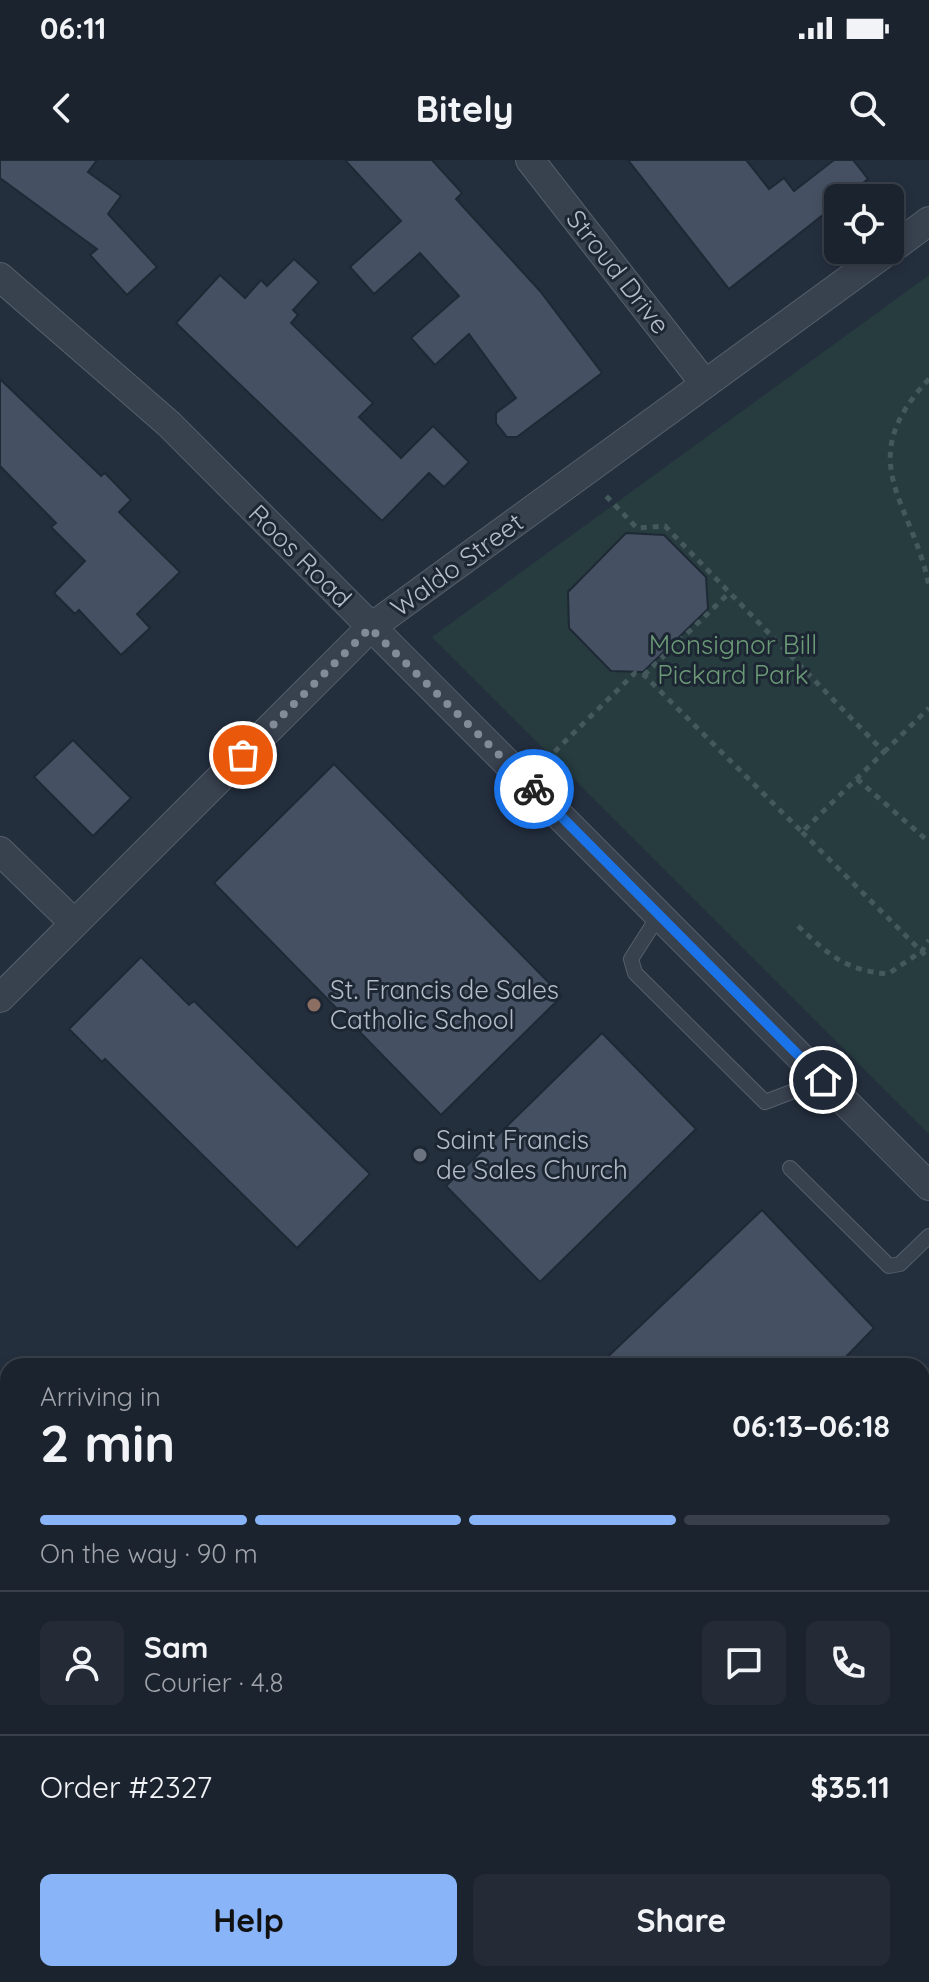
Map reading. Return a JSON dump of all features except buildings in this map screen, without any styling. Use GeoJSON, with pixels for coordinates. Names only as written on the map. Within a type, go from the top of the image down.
{"type":"FeatureCollection","features":[{"type":"Feature","properties":{"kind":"street","name":"Stroud Drive"},"geometry":{"type":"LineString","coordinates":[[530,160],[705,384]]}},
{"type":"Feature","properties":{"kind":"street","name":"Waldo Street"},"geometry":{"type":"LineString","coordinates":[[904,240],[929,221]]}},
{"type":"Feature","properties":{"kind":"street","name":"Waldo Street"},"geometry":{"type":"LineString","coordinates":[[0,998],[370,628],[871,264]]}},
{"type":"Feature","properties":{"kind":"street","name":"Roos Road"},"geometry":{"type":"LineString","coordinates":[[0,277],[169,424],[929,1186]]}},
{"type":"Feature","properties":{"kind":"street"},"geometry":{"type":"LineString","coordinates":[[0,851],[74,923]]}},
{"type":"Feature","properties":{"kind":"lane"},"geometry":{"type":"LineString","coordinates":[[659,915],[631,959],[635,973],[765,1102],[823,1080]]}},
{"type":"Feature","properties":{"kind":"lane"},"geometry":{"type":"LineString","coordinates":[[790,1168],[889,1266],[900,1264],[929,1236]]}},
{"type":"Feature","properties":{"kind":"path"},"geometry":{"type":"LineString","coordinates":[[929,379],[895,424],[889,467],[899,507],[924,562],[929,586]]}},
{"type":"Feature","properties":{"kind":"path"},"geometry":{"type":"LineString","coordinates":[[583,473],[637,528],[665,526],[884,752]]}},
{"type":"Feature","properties":{"kind":"path"},"geometry":{"type":"LineString","coordinates":[[644,675],[729,593]]}},
{"type":"Feature","properties":{"kind":"path"},"geometry":{"type":"LineString","coordinates":[[525,780],[635,673],[644,675],[929,959]]}},
{"type":"Feature","properties":{"kind":"path"},"geometry":{"type":"LineString","coordinates":[[802,832],[929,708]]}},
{"type":"Feature","properties":{"kind":"path"},"geometry":{"type":"LineString","coordinates":[[857,779],[929,842]]}},
{"type":"Feature","properties":{"kind":"path"},"geometry":{"type":"LineString","coordinates":[[798,926],[830,956],[858,971],[888,974],[922,951],[929,940]]}},
{"type":"Feature","properties":{"kind":"green space","name":"Monsignor Bill Pickard Park"},"geometry":{"type":"Polygon","coordinates":[[[929,275],[929,1134],[432,637],[929,275]]]}},
{"type":"Feature","properties":{"kind":"way so far"},"geometry":{"type":"LineString","coordinates":[[243,755],[370,628],[534,789]]}},
{"type":"Feature","properties":{"kind":"place","name":"St. Francis de Sales Catholic School"},"geometry":{"type":"Point","coordinates":[314,1005]}},
{"type":"Feature","properties":{"kind":"place","name":"Saint Francis de Sales Church"},"geometry":{"type":"Point","coordinates":[420,1155]}},
{"type":"Feature","properties":{"kind":"route"},"geometry":{"type":"LineString","coordinates":[[534,789],[823,1080]]}}]}
